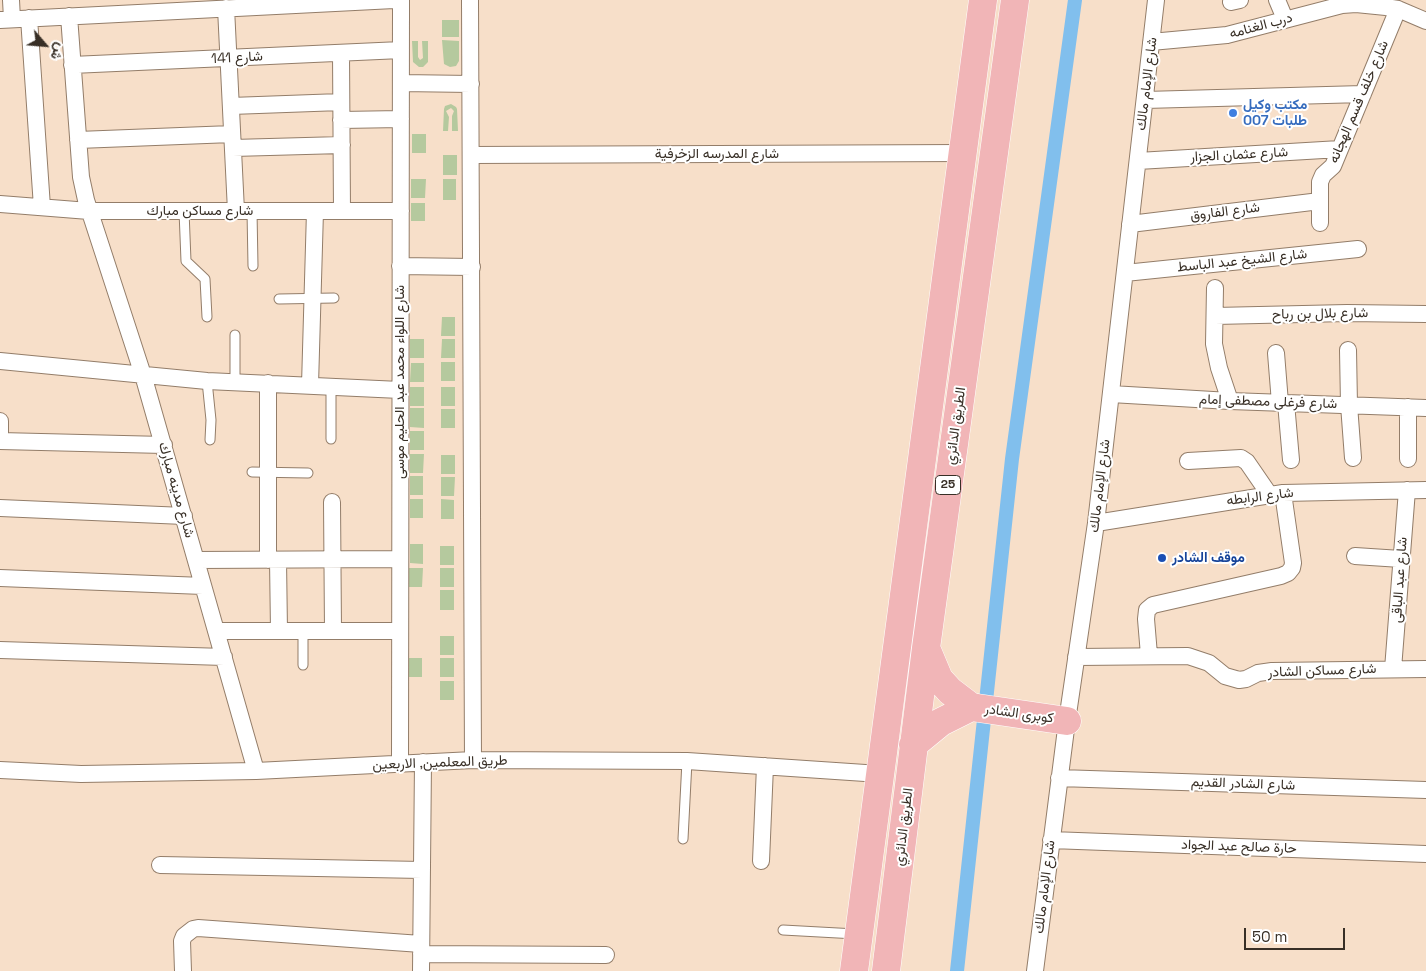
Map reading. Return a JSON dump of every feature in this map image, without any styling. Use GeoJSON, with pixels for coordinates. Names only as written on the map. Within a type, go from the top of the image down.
{"type":"FeatureCollection","features":[{"type":"Feature","properties":{"kind":"highway"},"geometry":{"type":"LineString","coordinates":[[981,11],[984,26],[996,30],[1008,27],[1014,11]]}},
{"type":"Feature","properties":{"kind":"highway","name":"الطريق الدائري"},"geometry":{"type":"LineString","coordinates":[[854,971],[981,11]]}},
{"type":"Feature","properties":{"kind":"highway","name":"الطريق الدائري"},"geometry":{"type":"LineString","coordinates":[[886,971],[926,648],[1014,11]]}},
{"type":"Feature","properties":{"kind":"highway"},"geometry":{"type":"LineString","coordinates":[[972,82],[976,77],[988,73],[1000,78],[1004,84]]}},
{"type":"Feature","properties":{"kind":"highway","name":"كوبرى الشادر"},"geometry":{"type":"LineString","coordinates":[[926,648],[939,679],[950,691],[971,707],[1067,721]]}},
{"type":"Feature","properties":{"kind":"highway","name":"كوبرى الشادر"},"geometry":{"type":"LineString","coordinates":[[914,745],[941,722],[971,707]]}},
{"type":"Feature","properties":{"kind":"street"},"geometry":{"type":"LineString","coordinates":[[12,0],[42,207]]}},
{"type":"Feature","properties":{"kind":"street"},"geometry":{"type":"LineString","coordinates":[[14,19],[69,16],[156,6],[226,8],[255,3],[394,0]]}},
{"type":"Feature","properties":{"kind":"street","name":"شارع اللواء محمد عبد الحليم موسى"},"geometry":{"type":"LineString","coordinates":[[400,764],[401,0]]}},
{"type":"Feature","properties":{"kind":"street"},"geometry":{"type":"LineString","coordinates":[[470,0],[473,760]]}},
{"type":"Feature","properties":{"kind":"street","name":"شارع الإمام مالك"},"geometry":{"type":"LineString","coordinates":[[1035,971],[1059,778],[1096,523],[1156,0]]}},
{"type":"Feature","properties":{"kind":"street"},"geometry":{"type":"LineString","coordinates":[[1277,0],[1285,19]]}},
{"type":"Feature","properties":{"kind":"street","name":"درب الغنامه"},"geometry":{"type":"LineString","coordinates":[[1151,42],[1222,36],[1285,19],[1326,4],[1390,5],[1426,21]]}},
{"type":"Feature","properties":{"kind":"street","name":"شارع خلف قسم الهجانه"},"geometry":{"type":"LineString","coordinates":[[1320,222],[1319,186],[1321,178],[1333,166],[1363,94],[1390,5]]}},
{"type":"Feature","properties":{"kind":"street"},"geometry":{"type":"LineString","coordinates":[[226,8],[233,141],[244,211]]}},
{"type":"Feature","properties":{"kind":"street","name":"شارع مدينه مبارك"},"geometry":{"type":"LineString","coordinates":[[69,16],[82,182],[89,210],[143,374],[164,445],[256,771]]}},
{"type":"Feature","properties":{"kind":"street","name":"شارع 141"},"geometry":{"type":"LineString","coordinates":[[72,65],[401,50]]}},
{"type":"Feature","properties":{"kind":"street"},"geometry":{"type":"LineString","coordinates":[[341,53],[342,211]]}},
{"type":"Feature","properties":{"kind":"street"},"geometry":{"type":"LineString","coordinates":[[401,83],[470,84]]}},
{"type":"Feature","properties":{"kind":"street"},"geometry":{"type":"LineString","coordinates":[[1145,100],[1363,94]]}},
{"type":"Feature","properties":{"kind":"street"},"geometry":{"type":"LineString","coordinates":[[231,106],[341,102]]}},
{"type":"Feature","properties":{"kind":"street"},"geometry":{"type":"LineString","coordinates":[[341,120],[401,119]]}},
{"type":"Feature","properties":{"kind":"street"},"geometry":{"type":"LineString","coordinates":[[78,140],[233,141],[342,145]]}},
{"type":"Feature","properties":{"kind":"street","name":"شارع عثمان الجزار"},"geometry":{"type":"LineString","coordinates":[[1138,161],[1340,149]]}},
{"type":"Feature","properties":{"kind":"street","name":"شارع المدرسه الزخرفية"},"geometry":{"type":"LineString","coordinates":[[471,155],[963,153]]}},
{"type":"Feature","properties":{"kind":"street","name":"شارع الفاروق"},"geometry":{"type":"LineString","coordinates":[[1130,224],[1320,201]]}},
{"type":"Feature","properties":{"kind":"street","name":"شارع مساكن مبارك"},"geometry":{"type":"LineString","coordinates":[[0,204],[89,210],[401,211]]}},
{"type":"Feature","properties":{"kind":"street"},"geometry":{"type":"LineString","coordinates":[[310,385],[314,211]]}},
{"type":"Feature","properties":{"kind":"street","name":"شارع الشيخ عبد الباسط"},"geometry":{"type":"LineString","coordinates":[[1125,273],[1358,249]]}},
{"type":"Feature","properties":{"kind":"street"},"geometry":{"type":"LineString","coordinates":[[400,266],[472,268]]}},
{"type":"Feature","properties":{"kind":"street"},"geometry":{"type":"LineString","coordinates":[[1215,288],[1216,356],[1230,401]]}},
{"type":"Feature","properties":{"kind":"street","name":"شارع بلال بن رباح"},"geometry":{"type":"LineString","coordinates":[[1215,316],[1347,313],[1426,314]]}},
{"type":"Feature","properties":{"kind":"street"},"geometry":{"type":"LineString","coordinates":[[1348,350],[1353,458]]}},
{"type":"Feature","properties":{"kind":"street"},"geometry":{"type":"LineString","coordinates":[[1276,353],[1292,460]]}},
{"type":"Feature","properties":{"kind":"street"},"geometry":{"type":"LineString","coordinates":[[0,361],[207,381],[400,390]]}},
{"type":"Feature","properties":{"kind":"street"},"geometry":{"type":"LineString","coordinates":[[268,384],[260,472],[273,560],[279,631]]}},
{"type":"Feature","properties":{"kind":"street","name":"شارع فرغلى مصطفى إمام"},"geometry":{"type":"LineString","coordinates":[[1111,394],[1230,401],[1426,408]]}},
{"type":"Feature","properties":{"kind":"street"},"geometry":{"type":"LineString","coordinates":[[1408,407],[1408,459]]}},
{"type":"Feature","properties":{"kind":"street"},"geometry":{"type":"LineString","coordinates":[[0,421],[0,441],[164,445]]}},
{"type":"Feature","properties":{"kind":"street"},"geometry":{"type":"LineString","coordinates":[[1149,655],[1146,619],[1147,610],[1153,605],[1281,576],[1288,573],[1292,568],[1293,563],[1276,493],[1246,462],[1241,458],[1188,461]]}},
{"type":"Feature","properties":{"kind":"street","name":"شارع عبد الباقى"},"geometry":{"type":"LineString","coordinates":[[1393,669],[1406,490]]}},
{"type":"Feature","properties":{"kind":"street","name":"شارع الرابطه"},"geometry":{"type":"LineString","coordinates":[[1096,523],[1276,493],[1426,490]]}},
{"type":"Feature","properties":{"kind":"street"},"geometry":{"type":"LineString","coordinates":[[332,502],[333,631]]}},
{"type":"Feature","properties":{"kind":"street"},"geometry":{"type":"LineString","coordinates":[[0,508],[184,516]]}},
{"type":"Feature","properties":{"kind":"street"},"geometry":{"type":"LineString","coordinates":[[1355,556],[1401,558]]}},
{"type":"Feature","properties":{"kind":"street"},"geometry":{"type":"LineString","coordinates":[[196,560],[400,559]]}},
{"type":"Feature","properties":{"kind":"street"},"geometry":{"type":"LineString","coordinates":[[0,578],[204,586]]}},
{"type":"Feature","properties":{"kind":"street"},"geometry":{"type":"LineString","coordinates":[[216,631],[400,631]]}},
{"type":"Feature","properties":{"kind":"street"},"geometry":{"type":"LineString","coordinates":[[0,650],[224,657]]}},
{"type":"Feature","properties":{"kind":"street","name":"شارع مساكن الشادر"},"geometry":{"type":"LineString","coordinates":[[1076,657],[1149,655],[1195,657],[1209,663],[1225,676],[1239,680],[1272,671],[1426,669]]}},
{"type":"Feature","properties":{"kind":"street","name":"طريق المعلمين, الاربعين"},"geometry":{"type":"LineString","coordinates":[[0,770],[82,774],[256,771],[473,760],[687,761],[880,774]]}},
{"type":"Feature","properties":{"kind":"street"},"geometry":{"type":"LineString","coordinates":[[421,971],[423,762]]}},
{"type":"Feature","properties":{"kind":"street"},"geometry":{"type":"LineString","coordinates":[[761,861],[765,766]]}},
{"type":"Feature","properties":{"kind":"street","name":"شارع الشادر القديم"},"geometry":{"type":"LineString","coordinates":[[1059,778],[1426,790]]}},
{"type":"Feature","properties":{"kind":"street","name":"حارة صالح عبد الجواد"},"geometry":{"type":"LineString","coordinates":[[1051,840],[1426,854]]}},
{"type":"Feature","properties":{"kind":"street"},"geometry":{"type":"LineString","coordinates":[[160,866],[422,870]]}},
{"type":"Feature","properties":{"kind":"street"},"geometry":{"type":"LineString","coordinates":[[183,971],[182,941],[184,936],[193,929],[198,928],[421,949],[606,955]]}},
{"type":"Feature","properties":{"kind":"lane"},"geometry":{"type":"LineString","coordinates":[[184,211],[186,261],[205,279],[207,317]]}},
{"type":"Feature","properties":{"kind":"lane"},"geometry":{"type":"LineString","coordinates":[[244,211],[253,266]]}},
{"type":"Feature","properties":{"kind":"lane"},"geometry":{"type":"LineString","coordinates":[[279,299],[334,298]]}},
{"type":"Feature","properties":{"kind":"lane"},"geometry":{"type":"LineString","coordinates":[[235,335],[236,382]]}},
{"type":"Feature","properties":{"kind":"lane"},"geometry":{"type":"LineString","coordinates":[[207,381],[211,420],[210,440]]}},
{"type":"Feature","properties":{"kind":"lane"},"geometry":{"type":"LineString","coordinates":[[331,386],[331,439]]}},
{"type":"Feature","properties":{"kind":"lane"},"geometry":{"type":"LineString","coordinates":[[260,472],[308,472]]}},
{"type":"Feature","properties":{"kind":"lane"},"geometry":{"type":"LineString","coordinates":[[303,631],[304,665]]}},
{"type":"Feature","properties":{"kind":"lane"},"geometry":{"type":"LineString","coordinates":[[684,839],[687,761]]}},
{"type":"Feature","properties":{"kind":"lane"},"geometry":{"type":"LineString","coordinates":[[783,930],[859,934]]}},
{"type":"Feature","properties":{"kind":"green space"},"geometry":{"type":"Polygon","coordinates":[[[442,20],[459,20],[459,37],[442,37],[442,20]]]}},
{"type":"Feature","properties":{"kind":"green space"},"geometry":{"type":"Polygon","coordinates":[[[442,40],[459,41],[459,61],[456,66],[450,67],[444,64],[442,40]]]}},
{"type":"Feature","properties":{"kind":"green space"},"geometry":{"type":"Polygon","coordinates":[[[412,41],[418,41],[418,57],[420,60],[423,58],[422,41],[428,41],[428,62],[423,67],[419,67],[413,62],[412,41]]]}},
{"type":"Feature","properties":{"kind":"green space"},"geometry":{"type":"Polygon","coordinates":[[[451,104],[457,109],[458,131],[452,131],[454,111],[451,108],[446,111],[449,117],[448,131],[443,131],[444,109],[445,106],[451,104]]]}},
{"type":"Feature","properties":{"kind":"green space"},"geometry":{"type":"Polygon","coordinates":[[[412,134],[426,134],[426,153],[412,153],[412,134]]]}},
{"type":"Feature","properties":{"kind":"green space"},"geometry":{"type":"Polygon","coordinates":[[[443,155],[457,155],[457,175],[443,175],[443,155]]]}},
{"type":"Feature","properties":{"kind":"green space"},"geometry":{"type":"Polygon","coordinates":[[[411,179],[426,179],[425,198],[411,198],[411,179]]]}},
{"type":"Feature","properties":{"kind":"green space"},"geometry":{"type":"Polygon","coordinates":[[[443,179],[456,179],[456,200],[443,200],[443,179]]]}},
{"type":"Feature","properties":{"kind":"green space"},"geometry":{"type":"Polygon","coordinates":[[[411,203],[425,203],[425,221],[411,221],[411,203]]]}},
{"type":"Feature","properties":{"kind":"green space"},"geometry":{"type":"Polygon","coordinates":[[[442,317],[455,317],[455,336],[441,336],[442,317]]]}},
{"type":"Feature","properties":{"kind":"green space"},"geometry":{"type":"Polygon","coordinates":[[[410,339],[424,339],[424,358],[410,358],[410,339]]]}},
{"type":"Feature","properties":{"kind":"green space"},"geometry":{"type":"Polygon","coordinates":[[[442,339],[455,339],[455,358],[441,358],[442,339]]]}},
{"type":"Feature","properties":{"kind":"green space"},"geometry":{"type":"Polygon","coordinates":[[[441,362],[455,362],[455,381],[441,381],[441,362]]]}},
{"type":"Feature","properties":{"kind":"green space"},"geometry":{"type":"Polygon","coordinates":[[[411,363],[424,363],[424,382],[410,382],[411,363]]]}},
{"type":"Feature","properties":{"kind":"green space"},"geometry":{"type":"Polygon","coordinates":[[[410,387],[424,387],[424,406],[410,406],[410,387]]]}},
{"type":"Feature","properties":{"kind":"green space"},"geometry":{"type":"Polygon","coordinates":[[[441,387],[455,387],[455,406],[441,406],[441,387]]]}},
{"type":"Feature","properties":{"kind":"green space"},"geometry":{"type":"Polygon","coordinates":[[[410,408],[424,408],[424,428],[410,427],[410,408]]]}},
{"type":"Feature","properties":{"kind":"green space"},"geometry":{"type":"Polygon","coordinates":[[[441,409],[455,409],[455,428],[441,428],[441,409]]]}},
{"type":"Feature","properties":{"kind":"green space"},"geometry":{"type":"Polygon","coordinates":[[[410,431],[424,431],[424,450],[410,450],[410,431]]]}},
{"type":"Feature","properties":{"kind":"green space"},"geometry":{"type":"Polygon","coordinates":[[[410,454],[424,454],[423,473],[410,473],[410,454]]]}},
{"type":"Feature","properties":{"kind":"green space"},"geometry":{"type":"Polygon","coordinates":[[[441,455],[455,455],[455,474],[441,474],[441,455]]]}},
{"type":"Feature","properties":{"kind":"green space"},"geometry":{"type":"Polygon","coordinates":[[[410,476],[423,476],[423,495],[410,495],[410,476]]]}},
{"type":"Feature","properties":{"kind":"green space"},"geometry":{"type":"Polygon","coordinates":[[[441,477],[455,477],[454,496],[441,496],[441,477]]]}},
{"type":"Feature","properties":{"kind":"green space"},"geometry":{"type":"Polygon","coordinates":[[[410,499],[423,499],[423,518],[410,518],[410,499]]]}},
{"type":"Feature","properties":{"kind":"green space"},"geometry":{"type":"Polygon","coordinates":[[[441,499],[454,500],[454,519],[441,519],[441,499]]]}},
{"type":"Feature","properties":{"kind":"green space"},"geometry":{"type":"Polygon","coordinates":[[[410,544],[423,544],[423,564],[410,563],[410,544]]]}},
{"type":"Feature","properties":{"kind":"green space"},"geometry":{"type":"Polygon","coordinates":[[[440,546],[454,546],[454,565],[440,565],[440,546]]]}},
{"type":"Feature","properties":{"kind":"green space"},"geometry":{"type":"Polygon","coordinates":[[[409,568],[423,568],[422,587],[409,587],[409,568]]]}},
{"type":"Feature","properties":{"kind":"green space"},"geometry":{"type":"Polygon","coordinates":[[[440,568],[454,568],[454,587],[440,587],[440,568]]]}},
{"type":"Feature","properties":{"kind":"green space"},"geometry":{"type":"Polygon","coordinates":[[[440,590],[454,590],[454,610],[440,610],[440,590]]]}},
{"type":"Feature","properties":{"kind":"green space"},"geometry":{"type":"Polygon","coordinates":[[[440,636],[454,636],[454,655],[440,655],[440,636]]]}},
{"type":"Feature","properties":{"kind":"green space"},"geometry":{"type":"Polygon","coordinates":[[[409,658],[422,658],[422,677],[409,677],[409,658]]]}},
{"type":"Feature","properties":{"kind":"green space"},"geometry":{"type":"Polygon","coordinates":[[[440,658],[454,658],[454,677],[440,677],[440,658]]]}},
{"type":"Feature","properties":{"kind":"green space"},"geometry":{"type":"Polygon","coordinates":[[[440,681],[454,681],[454,700],[440,700],[440,681]]]}},
{"type":"Feature","properties":{"kind":"waterway"},"geometry":{"type":"LineString","coordinates":[[957,971],[1012,459],[1075,0]]}},
{"type":"Feature","properties":{"kind":"place","name":"مكتب وكيل طلبات 007"},"geometry":{"type":"Point","coordinates":[1233,113]}},
{"type":"Feature","properties":{"kind":"place","name":"موقف الشادر"},"geometry":{"type":"Point","coordinates":[1162,558]}}]}
